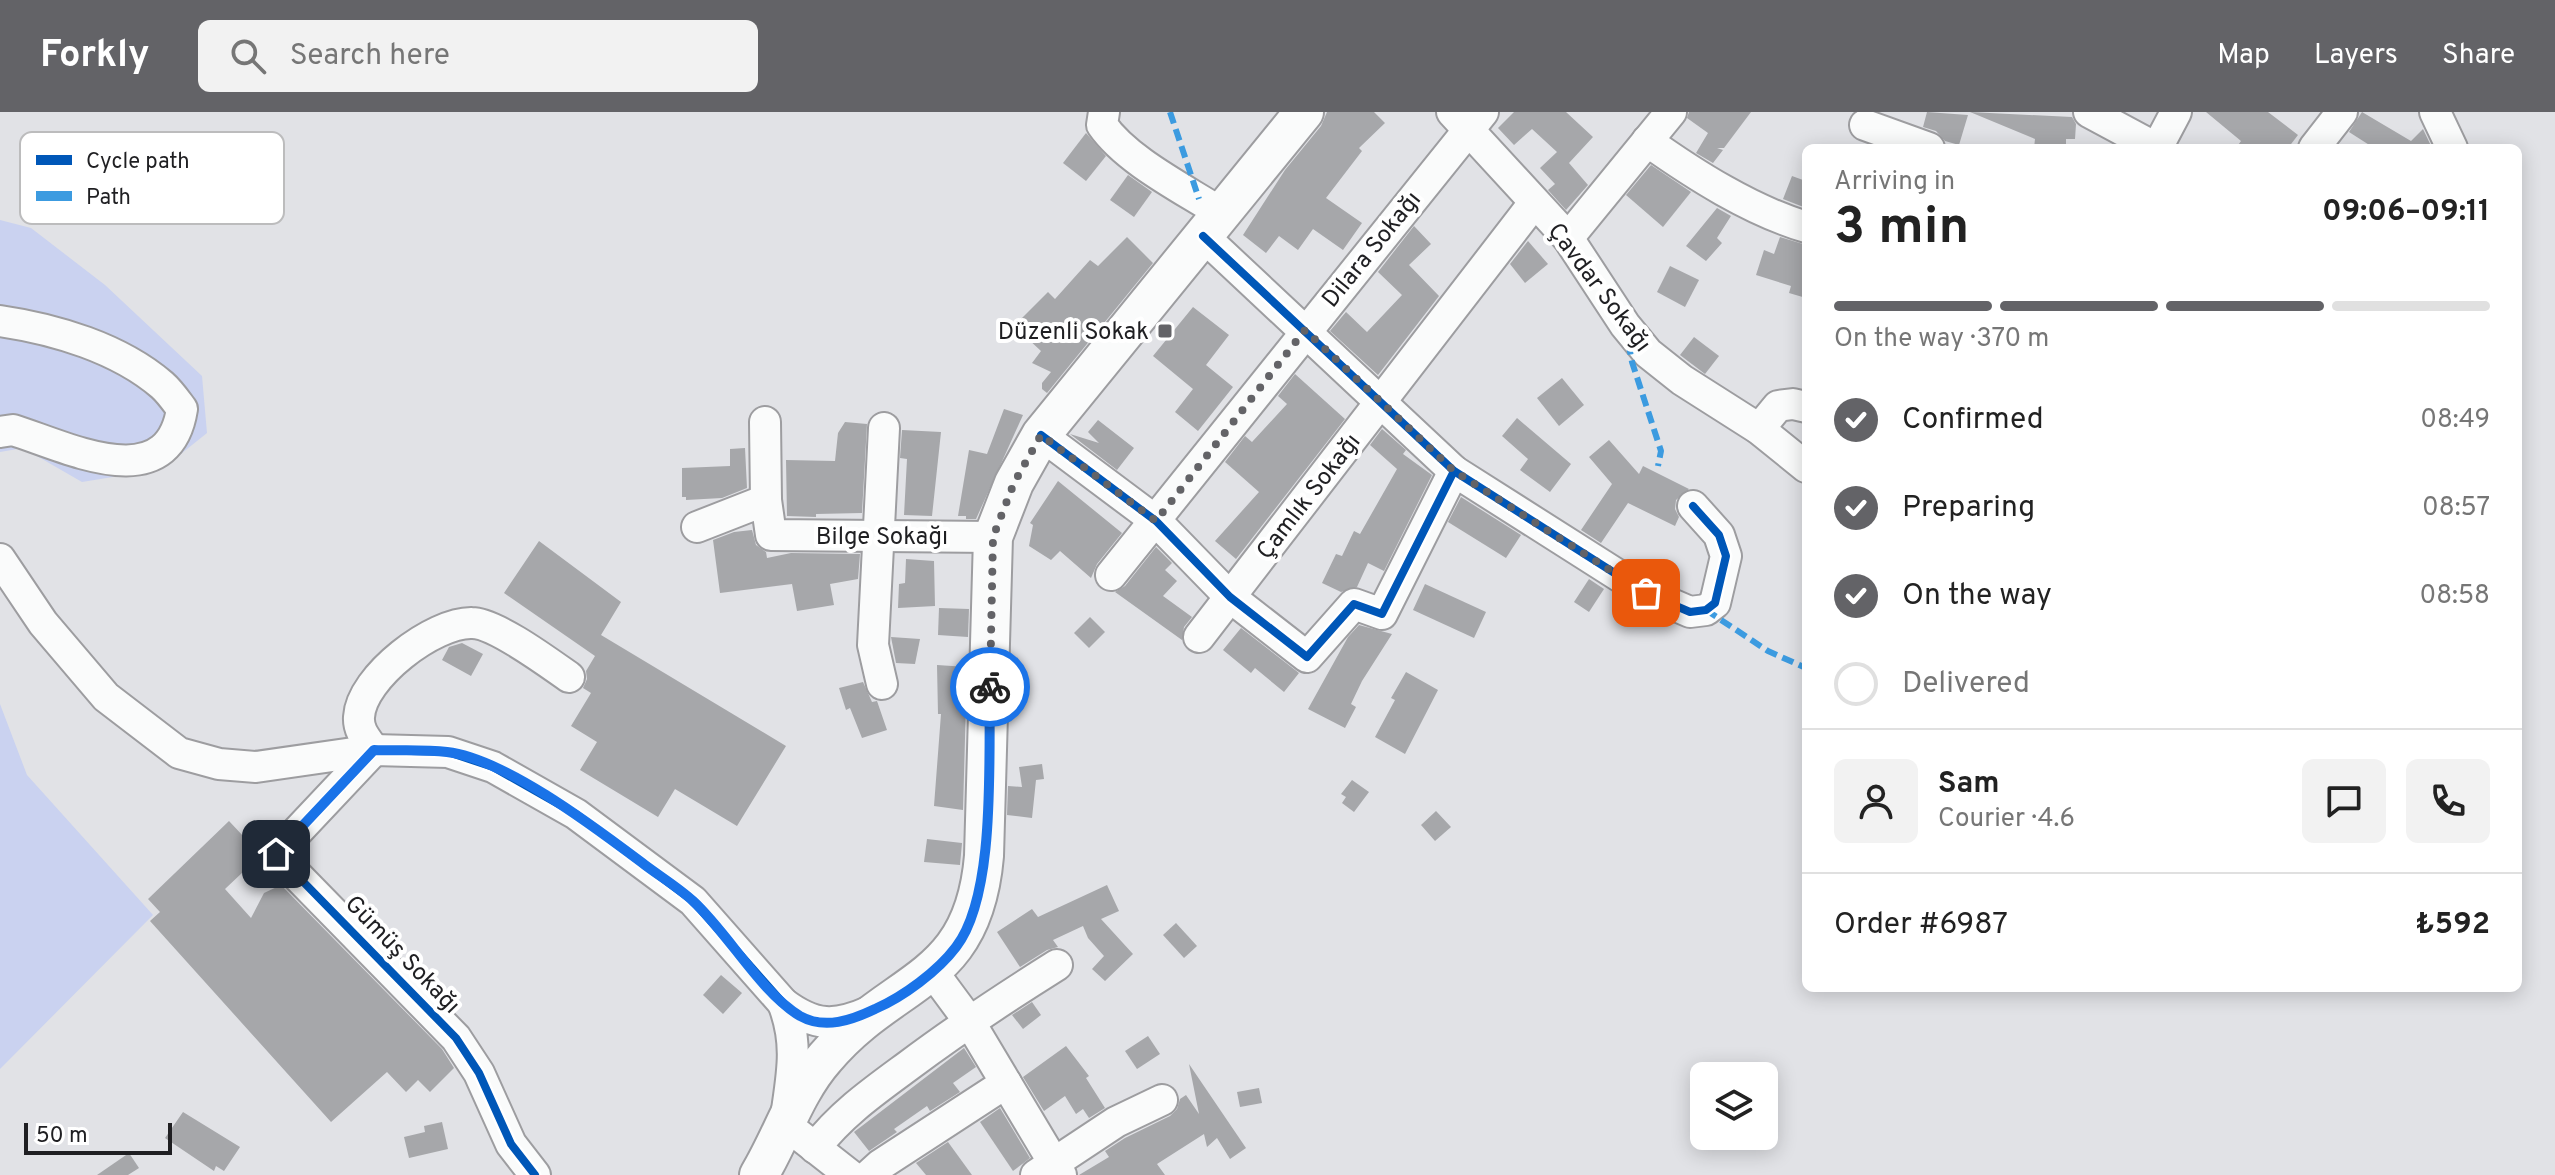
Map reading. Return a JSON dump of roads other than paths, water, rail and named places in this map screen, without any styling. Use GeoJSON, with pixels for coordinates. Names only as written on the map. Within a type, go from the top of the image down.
{"type":"FeatureCollection","features":[{"type":"Feature","properties":{"kind":"main road"},"geometry":{"type":"LineString","coordinates":[[759,1175],[822,1060],[847,1033],[932,971],[957,947],[972,918],[981,889],[987,790],[993,537],[1014,483],[1041,435],[1304,112]]}},
{"type":"Feature","properties":{"kind":"street"},"geometry":{"type":"LineString","coordinates":[[1104,112],[1102,125],[1109,135],[1152,168],[1212,224],[1305,330],[1454,471],[1646,593],[1690,612],[1706,610],[1715,603],[1726,556],[1719,535],[1693,506]]}},
{"type":"Feature","properties":{"kind":"street"},"geometry":{"type":"LineString","coordinates":[[1568,238],[1671,112]]}},
{"type":"Feature","properties":{"kind":"street"},"geometry":{"type":"LineString","coordinates":[[2089,112],[2149,144]]}},
{"type":"Feature","properties":{"kind":"street"},"geometry":{"type":"LineString","coordinates":[[2158,144],[2176,112]]}},
{"type":"Feature","properties":{"kind":"street"},"geometry":{"type":"LineString","coordinates":[[2317,144],[2342,112]]}},
{"type":"Feature","properties":{"kind":"street"},"geometry":{"type":"LineString","coordinates":[[2435,112],[2450,144]]}},
{"type":"Feature","properties":{"kind":"street","name":"Çavdar Sokağı"},"geometry":{"type":"LineString","coordinates":[[1467,118],[1534,203],[1568,238],[1625,325],[1648,353],[1682,380],[1759,429],[1802,464]]}},
{"type":"Feature","properties":{"kind":"street","name":"Dilara Sokağı"},"geometry":{"type":"LineString","coordinates":[[1111,575],[1305,330],[1467,118]]}},
{"type":"Feature","properties":{"kind":"street"},"geometry":{"type":"LineString","coordinates":[[1864,128],[1916,144]]}},
{"type":"Feature","properties":{"kind":"street"},"geometry":{"type":"LineString","coordinates":[[1647,141],[1679,164],[1749,203],[1802,225]]}},
{"type":"Feature","properties":{"kind":"street","name":"Çamlık Sokağı"},"geometry":{"type":"LineString","coordinates":[[1199,637],[1534,203]]}},
{"type":"Feature","properties":{"kind":"street"},"geometry":{"type":"LineString","coordinates":[[0,321],[41,327],[98,348],[162,385],[182,409],[179,429],[166,448],[143,458],[106,461],[13,430],[0,432]]}},
{"type":"Feature","properties":{"kind":"street"},"geometry":{"type":"LineString","coordinates":[[1759,429],[1778,406],[1802,406]]}},
{"type":"Feature","properties":{"kind":"street"},"geometry":{"type":"LineString","coordinates":[[697,527],[766,500],[765,422]]}},
{"type":"Feature","properties":{"kind":"street"},"geometry":{"type":"LineString","coordinates":[[882,684],[873,645],[884,428]]}},
{"type":"Feature","properties":{"kind":"street"},"geometry":{"type":"LineString","coordinates":[[1041,435],[1156,521],[1230,597],[1307,657],[1354,604],[1382,614],[1454,471]]}},
{"type":"Feature","properties":{"kind":"street","name":"Bilge Sokağı"},"geometry":{"type":"LineString","coordinates":[[766,500],[771,535],[993,537]]}},
{"type":"Feature","properties":{"kind":"street"},"geometry":{"type":"LineString","coordinates":[[0,559],[43,623],[106,697],[179,753],[219,764],[256,767],[374,750],[448,752],[493,767],[576,814],[693,901],[783,1003],[802,1017],[819,1022],[851,1020],[886,1004]]}},
{"type":"Feature","properties":{"kind":"street"},"geometry":{"type":"LineString","coordinates":[[374,750],[362,735],[359,717],[367,696],[394,661],[437,630],[474,622],[525,646],[569,677]]}},
{"type":"Feature","properties":{"kind":"street","name":"Gümüş Sokağı"},"geometry":{"type":"LineString","coordinates":[[374,750],[276,854],[456,1038],[479,1073],[525,1171]]}},
{"type":"Feature","properties":{"kind":"street"},"geometry":{"type":"LineString","coordinates":[[815,1148],[830,1128],[862,1100],[969,1021],[1057,965]]}},
{"type":"Feature","properties":{"kind":"street"},"geometry":{"type":"LineString","coordinates":[[932,971],[969,1021],[1006,1083],[1050,1171],[1116,1122],[1162,1100]]}},
{"type":"Feature","properties":{"kind":"street"},"geometry":{"type":"LineString","coordinates":[[783,1003],[793,1027],[793,1064],[785,1124],[850,1175]]}},
{"type":"Feature","properties":{"kind":"street"},"geometry":{"type":"LineString","coordinates":[[869,1175],[1006,1083]]}},
{"type":"Feature","properties":{"kind":"place","name":"Düzenli Sokak"},"geometry":{"type":"Point","coordinates":[1165,331]}}]}
